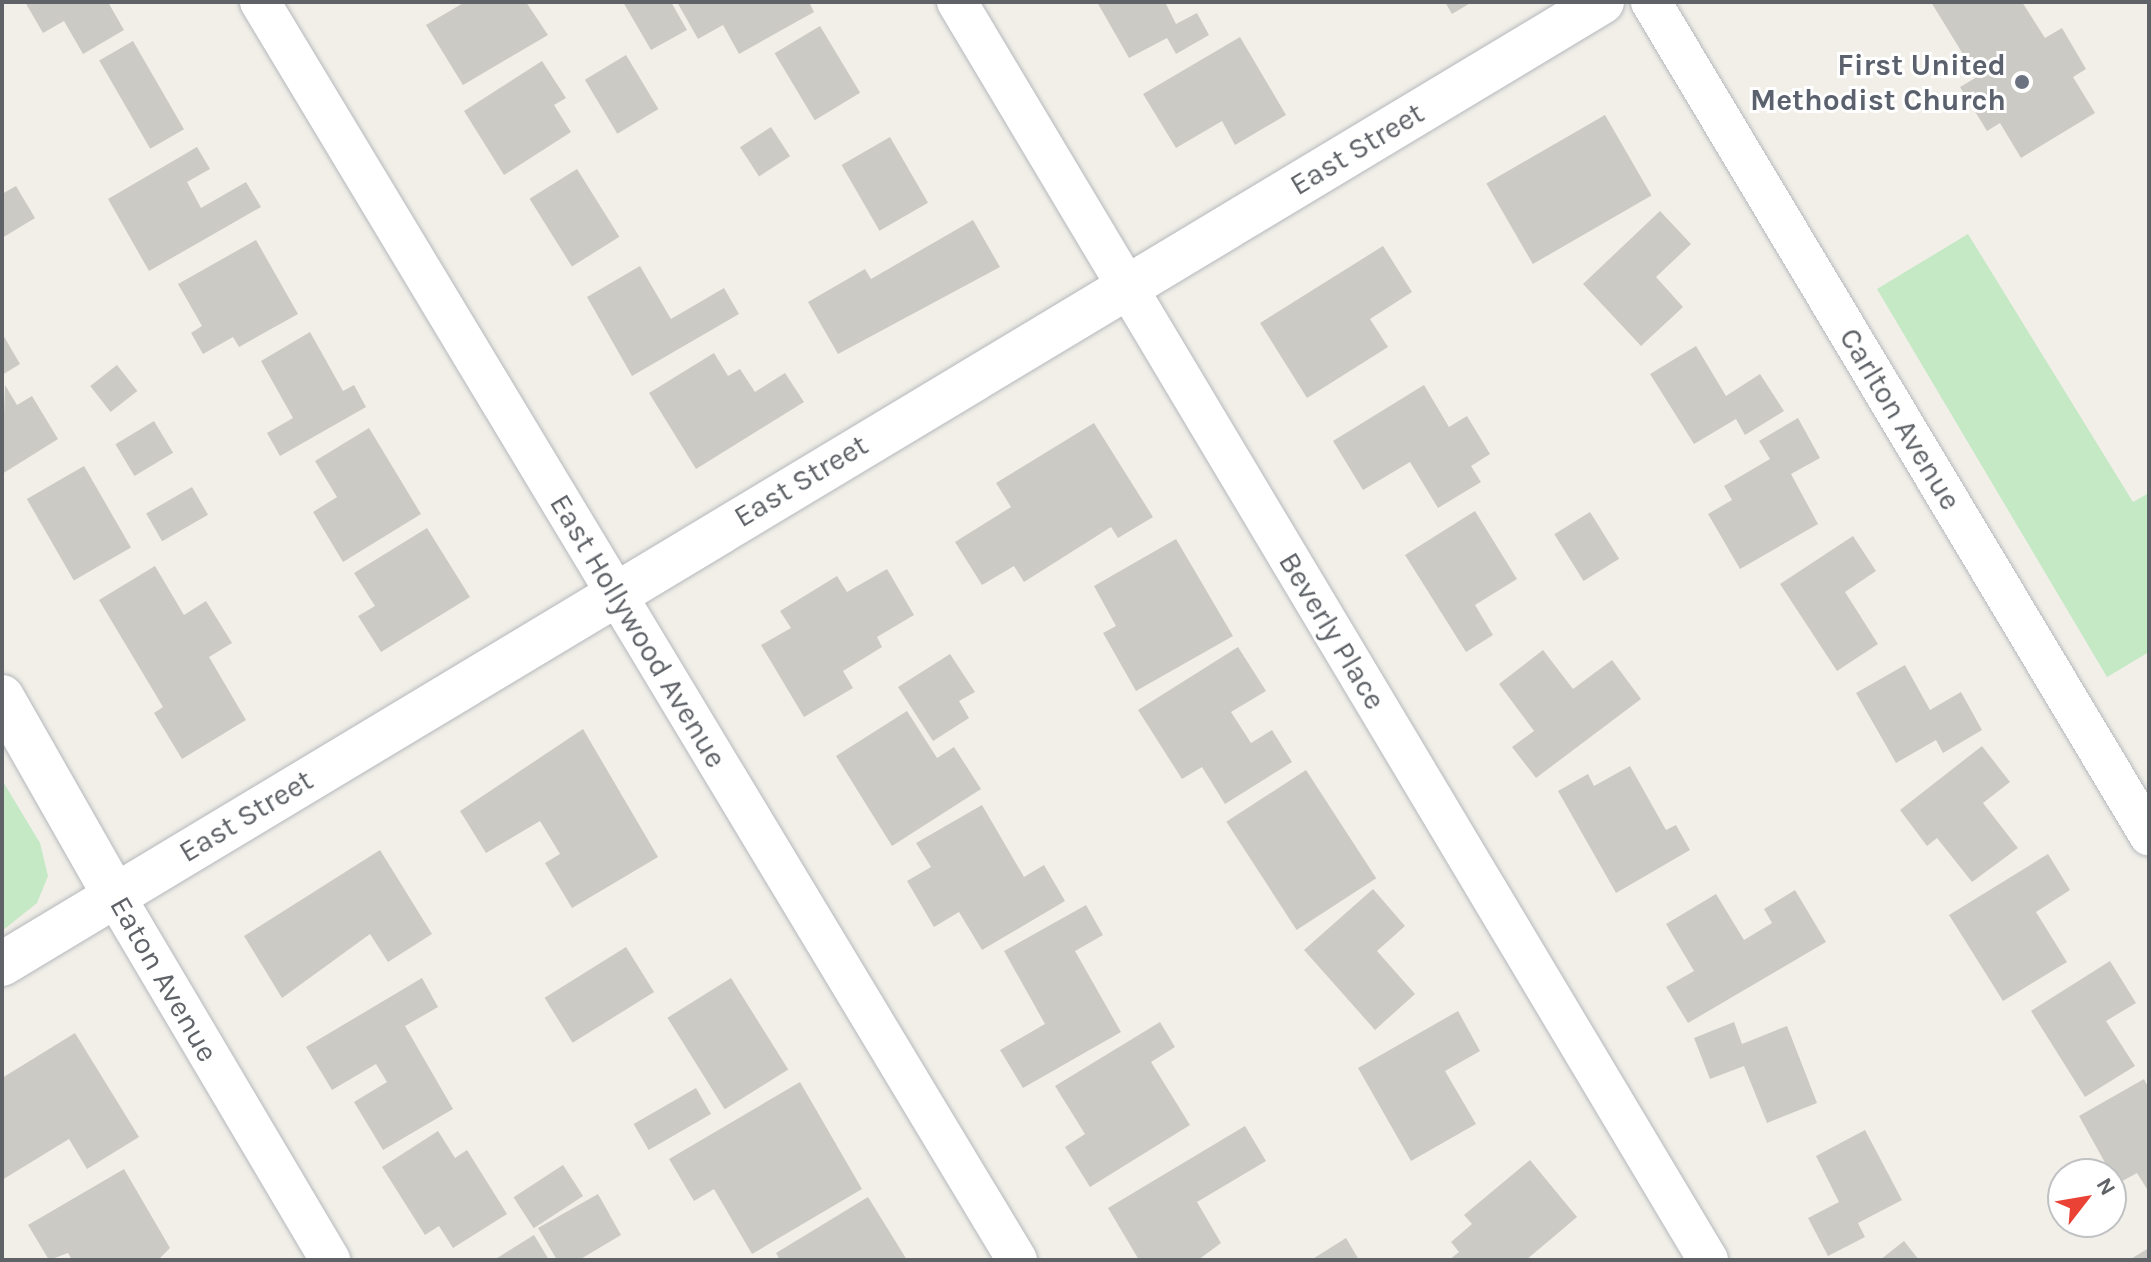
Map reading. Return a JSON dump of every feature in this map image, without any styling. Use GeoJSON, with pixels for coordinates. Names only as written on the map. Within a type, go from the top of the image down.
{"type":"FeatureCollection","features":[{"type":"Feature","properties":{"kind":"street","name":"East Hollywood Avenue"},"geometry":{"type":"LineString","coordinates":[[260,2],[1017,1260]]}},
{"type":"Feature","properties":{"kind":"street","name":"Beverly Place"},"geometry":{"type":"LineString","coordinates":[[957,2],[1708,1260]]}},
{"type":"Feature","properties":{"kind":"street","name":"East Street"},"geometry":{"type":"LineString","coordinates":[[2,964],[614,592],[1602,2]]}},
{"type":"Feature","properties":{"kind":"street","name":"Carlton Avenue"},"geometry":{"type":"LineString","coordinates":[[1651,2],[2149,835]]}},
{"type":"Feature","properties":{"kind":"street","name":"Eaton Avenue"},"geometry":{"type":"LineString","coordinates":[[2,697],[115,896],[330,1260]]}},
{"type":"Feature","properties":{"kind":"green space"},"geometry":{"type":"Polygon","coordinates":[[[1968,234],[2133,502],[2149,493],[2149,652],[2107,677],[1877,289],[1968,234]]]}},
{"type":"Feature","properties":{"kind":"green space"},"geometry":{"type":"Polygon","coordinates":[[[2,780],[40,843],[48,876],[37,903],[2,931],[2,780]]]}},
{"type":"Feature","properties":{"kind":"building"},"geometry":{"type":"Polygon","coordinates":[[[25,2],[108,2],[124,30],[83,54],[64,21],[43,33],[25,2]]]}},
{"type":"Feature","properties":{"kind":"building"},"geometry":{"type":"Polygon","coordinates":[[[465,2],[526,2],[548,35],[463,85],[426,25],[465,2]]]}},
{"type":"Feature","properties":{"kind":"building"},"geometry":{"type":"Polygon","coordinates":[[[623,2],[671,2],[687,30],[651,50],[623,2]]]}},
{"type":"Feature","properties":{"kind":"building"},"geometry":{"type":"Polygon","coordinates":[[[677,2],[809,2],[814,12],[739,54],[723,25],[698,39],[677,2]]]}},
{"type":"Feature","properties":{"kind":"building"},"geometry":{"type":"Polygon","coordinates":[[[1097,2],[1165,2],[1176,24],[1197,13],[1209,35],[1176,54],[1167,38],[1129,58],[1097,2]]]}},
{"type":"Feature","properties":{"kind":"building"},"geometry":{"type":"Polygon","coordinates":[[[1445,2],[1472,2],[1452,14],[1445,2]]]}},
{"type":"Feature","properties":{"kind":"building","name":"First United Methodist Church"},"geometry":{"type":"Polygon","coordinates":[[[1931,2],[2022,2],[2045,38],[2062,28],[2086,69],[2073,77],[2095,113],[2021,158],[2000,123],[1987,131],[1960,87],[1977,77],[1931,2]]]}},
{"type":"Feature","properties":{"kind":"building"},"geometry":{"type":"Polygon","coordinates":[[[820,26],[860,93],[815,120],[775,53],[820,26]]]}},
{"type":"Feature","properties":{"kind":"building"},"geometry":{"type":"Polygon","coordinates":[[[1240,37],[1286,115],[1235,145],[1222,121],[1176,148],[1143,94],[1240,37]]]}},
{"type":"Feature","properties":{"kind":"building"},"geometry":{"type":"Polygon","coordinates":[[[133,41],[184,129],[150,149],[99,61],[133,41]]]}},
{"type":"Feature","properties":{"kind":"building"},"geometry":{"type":"Polygon","coordinates":[[[626,55],[658,109],[617,134],[585,80],[626,55]]]}},
{"type":"Feature","properties":{"kind":"building"},"geometry":{"type":"Polygon","coordinates":[[[542,61],[566,98],[554,105],[571,132],[504,175],[464,111],[542,61]]]}},
{"type":"Feature","properties":{"kind":"building"},"geometry":{"type":"Polygon","coordinates":[[[1605,115],[1652,196],[1533,264],[1486,184],[1605,115]]]}},
{"type":"Feature","properties":{"kind":"building"},"geometry":{"type":"Polygon","coordinates":[[[771,127],[790,156],[759,177],[740,147],[771,127]]]}},
{"type":"Feature","properties":{"kind":"building"},"geometry":{"type":"Polygon","coordinates":[[[890,137],[928,203],[880,231],[842,165],[890,137]]]}},
{"type":"Feature","properties":{"kind":"building"},"geometry":{"type":"Polygon","coordinates":[[[197,147],[210,169],[187,182],[201,208],[246,182],[261,207],[149,271],[108,199],[197,147]]]}},
{"type":"Feature","properties":{"kind":"building"},"geometry":{"type":"Polygon","coordinates":[[[577,169],[619,237],[572,267],[530,199],[577,169]]]}},
{"type":"Feature","properties":{"kind":"building"},"geometry":{"type":"Polygon","coordinates":[[[16,186],[35,218],[2,238],[2,194],[16,186]]]}},
{"type":"Feature","properties":{"kind":"building"},"geometry":{"type":"Polygon","coordinates":[[[1660,211],[1691,244],[1656,277],[1683,307],[1641,346],[1583,284],[1660,211]]]}},
{"type":"Feature","properties":{"kind":"building"},"geometry":{"type":"Polygon","coordinates":[[[973,220],[1000,267],[838,354],[808,302],[865,269],[871,279],[973,220]]]}},
{"type":"Feature","properties":{"kind":"building"},"geometry":{"type":"Polygon","coordinates":[[[256,240],[298,314],[239,347],[233,337],[203,354],[191,333],[202,326],[178,284],[256,240]]]}},
{"type":"Feature","properties":{"kind":"building"},"geometry":{"type":"Polygon","coordinates":[[[1383,246],[1412,292],[1370,319],[1388,347],[1307,398],[1260,323],[1383,246]]]}},
{"type":"Feature","properties":{"kind":"building"},"geometry":{"type":"Polygon","coordinates":[[[640,266],[671,319],[724,288],[739,314],[632,376],[587,297],[640,266]]]}},
{"type":"Feature","properties":{"kind":"building"},"geometry":{"type":"Polygon","coordinates":[[[310,332],[343,391],[354,385],[366,407],[280,456],[267,433],[293,418],[261,361],[310,332]]]}},
{"type":"Feature","properties":{"kind":"building"},"geometry":{"type":"Polygon","coordinates":[[[2,333],[20,364],[2,375],[2,333]]]}},
{"type":"Feature","properties":{"kind":"building"},"geometry":{"type":"Polygon","coordinates":[[[1696,346],[1726,396],[1760,374],[1784,411],[1745,435],[1736,419],[1694,444],[1650,374],[1696,346]]]}},
{"type":"Feature","properties":{"kind":"building"},"geometry":{"type":"Polygon","coordinates":[[[714,353],[728,376],[740,369],[755,392],[785,373],[804,402],[696,469],[649,393],[714,353]]]}},
{"type":"Feature","properties":{"kind":"building"},"geometry":{"type":"Polygon","coordinates":[[[117,365],[137,391],[111,412],[90,386],[117,365]]]}},
{"type":"Feature","properties":{"kind":"building"},"geometry":{"type":"Polygon","coordinates":[[[5,385],[17,405],[32,396],[58,439],[2,474],[5,385]]]}},
{"type":"Feature","properties":{"kind":"building"},"geometry":{"type":"Polygon","coordinates":[[[1424,385],[1449,427],[1467,416],[1490,454],[1471,466],[1481,482],[1438,508],[1410,462],[1363,490],[1333,441],[1424,385]]]}},
{"type":"Feature","properties":{"kind":"building"},"geometry":{"type":"Polygon","coordinates":[[[1798,418],[1820,458],[1791,474],[1818,524],[1740,569],[1708,514],[1732,500],[1724,486],[1770,459],[1759,441],[1798,418]]]}},
{"type":"Feature","properties":{"kind":"building"},"geometry":{"type":"Polygon","coordinates":[[[154,421],[173,453],[134,476],[115,444],[154,421]]]}},
{"type":"Feature","properties":{"kind":"building"},"geometry":{"type":"Polygon","coordinates":[[[1094,423],[1153,517],[1118,538],[1111,527],[1024,582],[1014,566],[982,585],[955,542],[1011,507],[996,483],[1094,423]]]}},
{"type":"Feature","properties":{"kind":"building"},"geometry":{"type":"Polygon","coordinates":[[[369,428],[421,514],[343,562],[313,512],[337,497],[315,461],[369,428]]]}},
{"type":"Feature","properties":{"kind":"building"},"geometry":{"type":"Polygon","coordinates":[[[84,466],[131,547],[74,580],[27,499],[84,466]]]}},
{"type":"Feature","properties":{"kind":"building"},"geometry":{"type":"Polygon","coordinates":[[[192,487],[208,515],[162,541],[146,514],[192,487]]]}},
{"type":"Feature","properties":{"kind":"building"},"geometry":{"type":"Polygon","coordinates":[[[1475,511],[1517,579],[1475,605],[1493,635],[1466,652],[1405,555],[1475,511]]]}},
{"type":"Feature","properties":{"kind":"building"},"geometry":{"type":"Polygon","coordinates":[[[1590,512],[1619,559],[1584,581],[1554,534],[1590,512]]]}},
{"type":"Feature","properties":{"kind":"building"},"geometry":{"type":"Polygon","coordinates":[[[427,528],[470,597],[381,652],[358,616],[375,606],[354,573],[427,528]]]}},
{"type":"Feature","properties":{"kind":"building"},"geometry":{"type":"Polygon","coordinates":[[[1853,536],[1876,571],[1845,592],[1878,644],[1837,671],[1780,584],[1853,536]]]}},
{"type":"Feature","properties":{"kind":"building"},"geometry":{"type":"Polygon","coordinates":[[[1176,539],[1233,636],[1136,691],[1103,633],[1116,626],[1094,586],[1176,539]]]}},
{"type":"Feature","properties":{"kind":"building"},"geometry":{"type":"Polygon","coordinates":[[[155,566],[184,615],[206,601],[232,643],[209,657],[246,720],[182,759],[154,713],[163,707],[99,600],[155,566]]]}},
{"type":"Feature","properties":{"kind":"building"},"geometry":{"type":"Polygon","coordinates":[[[887,569],[914,615],[877,637],[882,647],[843,671],[853,688],[804,717],[761,645],[791,628],[780,611],[837,576],[847,592],[887,569]]]}},
{"type":"Feature","properties":{"kind":"building"},"geometry":{"type":"Polygon","coordinates":[[[1238,647],[1266,691],[1231,712],[1251,743],[1272,730],[1292,762],[1225,804],[1202,767],[1182,779],[1138,710],[1238,647]]]}},
{"type":"Feature","properties":{"kind":"building"},"geometry":{"type":"Polygon","coordinates":[[[1543,650],[1573,689],[1612,660],[1641,699],[1536,778],[1512,747],[1534,731],[1499,684],[1543,650]]]}},
{"type":"Feature","properties":{"kind":"building"},"geometry":{"type":"Polygon","coordinates":[[[950,654],[975,692],[959,701],[969,718],[933,741],[898,687],[950,654]]]}},
{"type":"Feature","properties":{"kind":"building"},"geometry":{"type":"Polygon","coordinates":[[[1905,665],[1930,710],[1961,692],[1982,730],[1943,753],[1936,740],[1896,763],[1856,693],[1905,665]]]}},
{"type":"Feature","properties":{"kind":"building"},"geometry":{"type":"Polygon","coordinates":[[[907,711],[937,758],[954,747],[981,789],[892,846],[836,756],[907,711]]]}},
{"type":"Feature","properties":{"kind":"building"},"geometry":{"type":"Polygon","coordinates":[[[583,729],[658,857],[572,908],[545,863],[560,854],[540,821],[486,853],[460,811],[583,729]]]}},
{"type":"Feature","properties":{"kind":"building"},"geometry":{"type":"Polygon","coordinates":[[[1982,746],[2010,782],[1983,803],[2018,848],[1972,882],[1937,838],[1927,846],[1900,810],[1982,746]]]}},
{"type":"Feature","properties":{"kind":"building"},"geometry":{"type":"Polygon","coordinates":[[[1630,766],[1666,830],[1676,825],[1690,850],[1616,893],[1558,791],[1588,774],[1594,786],[1630,766]]]}},
{"type":"Feature","properties":{"kind":"building"},"geometry":{"type":"Polygon","coordinates":[[[1306,770],[1376,878],[1297,930],[1226,822],[1306,770]]]}},
{"type":"Feature","properties":{"kind":"building"},"geometry":{"type":"Polygon","coordinates":[[[982,805],[1024,877],[1044,865],[1065,901],[982,950],[959,912],[934,927],[907,881],[931,867],[916,843],[982,805]]]}},
{"type":"Feature","properties":{"kind":"building"},"geometry":{"type":"Polygon","coordinates":[[[380,850],[432,934],[388,962],[370,934],[282,998],[244,936],[380,850]]]}},
{"type":"Feature","properties":{"kind":"building"},"geometry":{"type":"Polygon","coordinates":[[[2048,854],[2070,890],[2036,912],[2067,962],[2003,1001],[1949,915],[2048,854]]]}},
{"type":"Feature","properties":{"kind":"building"},"geometry":{"type":"Polygon","coordinates":[[[1373,889],[1405,926],[1377,951],[1415,994],[1375,1030],[1304,950],[1373,889]]]}},
{"type":"Feature","properties":{"kind":"building"},"geometry":{"type":"Polygon","coordinates":[[[1795,890],[1826,942],[1688,1023],[1666,987],[1694,971],[1666,924],[1716,894],[1744,940],[1772,923],[1764,909],[1795,890]]]}},
{"type":"Feature","properties":{"kind":"building"},"geometry":{"type":"Polygon","coordinates":[[[1086,905],[1103,935],[1075,951],[1121,1032],[1023,1088],[1000,1050],[1045,1024],[1004,951],[1086,905]]]}},
{"type":"Feature","properties":{"kind":"building"},"geometry":{"type":"Polygon","coordinates":[[[626,947],[654,992],[573,1043],[545,998],[626,947]]]}},
{"type":"Feature","properties":{"kind":"building"},"geometry":{"type":"Polygon","coordinates":[[[2110,961],[2136,1003],[2106,1021],[2135,1066],[2085,1097],[2031,1011],[2110,961]]]}},
{"type":"Feature","properties":{"kind":"building"},"geometry":{"type":"Polygon","coordinates":[[[422,978],[438,1007],[405,1026],[453,1109],[383,1150],[354,1102],[387,1082],[376,1064],[332,1090],[306,1047],[422,978]]]}},
{"type":"Feature","properties":{"kind":"building"},"geometry":{"type":"Polygon","coordinates":[[[731,978],[788,1070],[725,1109],[667,1018],[731,978]]]}},
{"type":"Feature","properties":{"kind":"building"},"geometry":{"type":"Polygon","coordinates":[[[1458,1011],[1480,1051],[1445,1071],[1476,1124],[1411,1161],[1358,1068],[1458,1011]]]}},
{"type":"Feature","properties":{"kind":"building"},"geometry":{"type":"Polygon","coordinates":[[[1160,1022],[1175,1047],[1151,1062],[1190,1125],[1090,1187],[1065,1147],[1085,1134],[1055,1086],[1160,1022]]]}},
{"type":"Feature","properties":{"kind":"building"},"geometry":{"type":"Polygon","coordinates":[[[1734,1022],[1742,1044],[1787,1026],[1817,1103],[1767,1123],[1744,1066],[1710,1079],[1694,1038],[1734,1022]]]}},
{"type":"Feature","properties":{"kind":"building"},"geometry":{"type":"Polygon","coordinates":[[[75,1033],[139,1137],[87,1169],[69,1139],[2,1180],[2,1078],[75,1033]]]}},
{"type":"Feature","properties":{"kind":"building"},"geometry":{"type":"Polygon","coordinates":[[[2144,1079],[2149,1089],[2147,1189],[2137,1173],[2127,1178],[2127,1158],[2102,1158],[2079,1116],[2144,1079]]]}},
{"type":"Feature","properties":{"kind":"building"},"geometry":{"type":"Polygon","coordinates":[[[800,1082],[862,1189],[752,1254],[714,1189],[694,1201],[669,1159],[800,1082]]]}},
{"type":"Feature","properties":{"kind":"building"},"geometry":{"type":"Polygon","coordinates":[[[696,1088],[711,1114],[649,1150],[634,1124],[696,1088]]]}},
{"type":"Feature","properties":{"kind":"building"},"geometry":{"type":"Polygon","coordinates":[[[1245,1126],[1266,1161],[1197,1202],[1221,1243],[1198,1260],[1139,1260],[1108,1208],[1245,1126]]]}},
{"type":"Feature","properties":{"kind":"building"},"geometry":{"type":"Polygon","coordinates":[[[1865,1130],[1902,1200],[1858,1223],[1865,1237],[1828,1256],[1808,1218],[1839,1202],[1816,1156],[1865,1130]]]}},
{"type":"Feature","properties":{"kind":"building"},"geometry":{"type":"Polygon","coordinates":[[[438,1131],[455,1158],[467,1150],[507,1214],[453,1248],[439,1226],[425,1235],[382,1167],[438,1131]]]}},
{"type":"Feature","properties":{"kind":"building"},"geometry":{"type":"Polygon","coordinates":[[[1530,1160],[1577,1217],[1526,1260],[1449,1260],[1459,1252],[1451,1242],[1472,1224],[1464,1215],[1530,1160]]]}},
{"type":"Feature","properties":{"kind":"building"},"geometry":{"type":"Polygon","coordinates":[[[563,1165],[583,1196],[534,1228],[514,1197],[563,1165]]]}},
{"type":"Feature","properties":{"kind":"building"},"geometry":{"type":"Polygon","coordinates":[[[124,1169],[170,1248],[158,1260],[72,1260],[68,1253],[49,1260],[28,1225],[124,1169]]]}},
{"type":"Feature","properties":{"kind":"building"},"geometry":{"type":"Polygon","coordinates":[[[598,1194],[621,1235],[579,1260],[557,1260],[538,1228],[598,1194]]]}},
{"type":"Feature","properties":{"kind":"building"},"geometry":{"type":"Polygon","coordinates":[[[868,1197],[907,1260],[780,1260],[776,1253],[868,1197]]]}},
{"type":"Feature","properties":{"kind":"building"},"geometry":{"type":"Polygon","coordinates":[[[534,1235],[549,1260],[494,1260],[534,1235]]]}},
{"type":"Feature","properties":{"kind":"building"},"geometry":{"type":"Polygon","coordinates":[[[1346,1238],[1359,1260],[1311,1260],[1346,1238]]]}},
{"type":"Feature","properties":{"kind":"building"},"geometry":{"type":"Polygon","coordinates":[[[1904,1241],[1919,1260],[1880,1260],[1904,1241]]]}},
{"type":"Feature","properties":{"kind":"building"},"geometry":{"type":"Polygon","coordinates":[[[2149,1248],[2149,1260],[2129,1260],[2149,1248]]]}},
{"type":"Feature","properties":{"kind":"place","name":"First United Methodist Church"},"geometry":{"type":"Point","coordinates":[2022,82]}}]}
